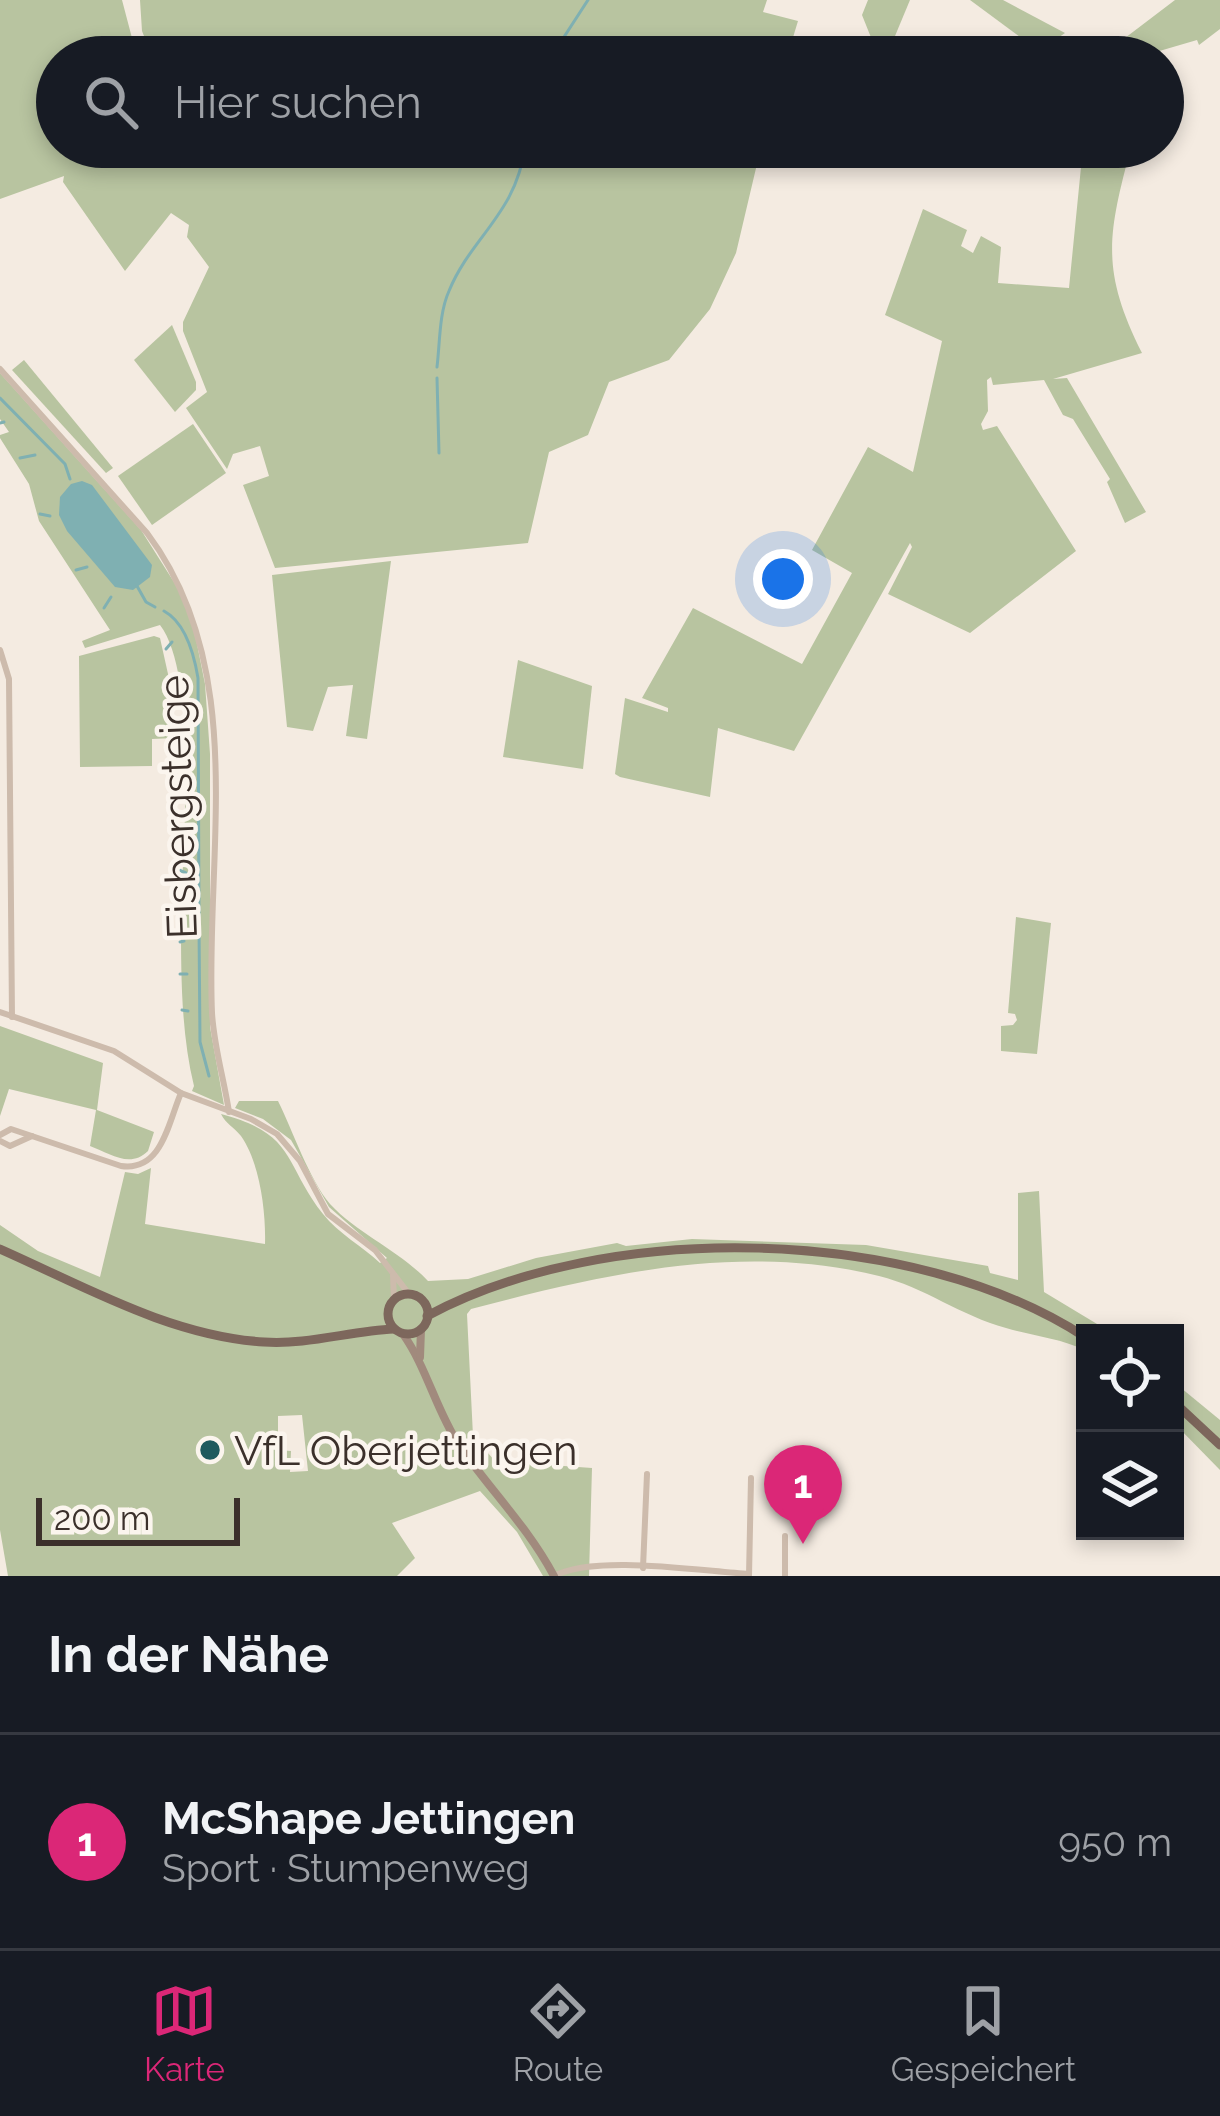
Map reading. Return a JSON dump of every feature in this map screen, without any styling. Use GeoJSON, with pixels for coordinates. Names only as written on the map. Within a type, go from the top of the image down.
{"type":"FeatureCollection","features":[{"type":"Feature","properties":{"kind":"main road"},"geometry":{"type":"LineString","coordinates":[[0,1249],[170,1322],[265,1342],[421,1329],[427,1316],[456,1301],[546,1274],[606,1260],[731,1248],[841,1255],[963,1281],[1022,1303],[1076,1332]]}},
{"type":"Feature","properties":{"kind":"main road"},"geometry":{"type":"LineString","coordinates":[[363,1331],[388,1313],[394,1300],[409,1294],[423,1302],[456,1301]]}},
{"type":"Feature","properties":{"kind":"main road"},"geometry":{"type":"LineString","coordinates":[[423,1302],[427,1316]]}},
{"type":"Feature","properties":{"kind":"main road"},"geometry":{"type":"LineString","coordinates":[[388,1313],[399,1331]]}},
{"type":"Feature","properties":{"kind":"main road"},"geometry":{"type":"LineString","coordinates":[[1184,1411],[1220,1445]]}},
{"type":"Feature","properties":{"kind":"street","name":"Eisbergsteige"},"geometry":{"type":"LineString","coordinates":[[0,369],[147,533],[193,612],[205,656],[213,719],[212,1010],[229,1112]]}},
{"type":"Feature","properties":{"kind":"street"},"geometry":{"type":"LineString","coordinates":[[0,650],[9,679],[13,1017]]}},
{"type":"Feature","properties":{"kind":"street"},"geometry":{"type":"LineString","coordinates":[[0,1012],[114,1052],[182,1093],[265,1126],[289,1144],[328,1214],[374,1250],[409,1294]]}},
{"type":"Feature","properties":{"kind":"street"},"geometry":{"type":"LineString","coordinates":[[32,1136],[10,1146],[0,1138],[11,1129],[32,1136],[121,1166],[140,1167],[159,1148],[182,1093]]}},
{"type":"Feature","properties":{"kind":"street"},"geometry":{"type":"LineString","coordinates":[[393,1272],[394,1300]]}},
{"type":"Feature","properties":{"kind":"street"},"geometry":{"type":"LineString","coordinates":[[420,1358],[421,1329]]}},
{"type":"Feature","properties":{"kind":"street"},"geometry":{"type":"LineString","coordinates":[[399,1331],[420,1358],[456,1440],[515,1514],[554,1576],[582,1566],[749,1575],[752,1478]]}},
{"type":"Feature","properties":{"kind":"street"},"geometry":{"type":"LineString","coordinates":[[643,1568],[647,1474]]}},
{"type":"Feature","properties":{"kind":"street"},"geometry":{"type":"LineString","coordinates":[[784,1576],[785,1536]]}},
{"type":"Feature","properties":{"kind":"green space"},"geometry":{"type":"Polygon","coordinates":[[[0,0],[122,0],[131,36],[36,36],[36,168],[756,168],[736,253],[710,309],[669,360],[609,382],[588,435],[549,452],[528,543],[275,568],[243,485],[269,476],[260,446],[233,454],[227,469],[186,408],[207,392],[183,331],[209,267],[187,237],[189,225],[171,213],[125,271],[63,182],[64,176],[0,199],[0,0]]]}},
{"type":"Feature","properties":{"kind":"green space"},"geometry":{"type":"Polygon","coordinates":[[[140,0],[767,0],[763,12],[798,21],[793,36],[144,36],[140,0]]]}},
{"type":"Feature","properties":{"kind":"green space"},"geometry":{"type":"Polygon","coordinates":[[[868,0],[910,0],[895,36],[870,36],[862,15],[868,0]]]}},
{"type":"Feature","properties":{"kind":"green space"},"geometry":{"type":"Polygon","coordinates":[[[970,0],[1003,0],[1065,33],[1019,36],[970,0]]]}},
{"type":"Feature","properties":{"kind":"green space"},"geometry":{"type":"Polygon","coordinates":[[[1175,0],[1220,0],[1220,29],[1199,45],[1197,40],[1184,44],[1184,36],[1128,36],[1175,0]]]}},
{"type":"Feature","properties":{"kind":"green space"},"geometry":{"type":"Polygon","coordinates":[[[1081,168],[1126,168],[1112,252],[1119,298],[1142,353],[1053,379],[1067,378],[1146,512],[1125,523],[1107,482],[1110,479],[1073,419],[1063,415],[1044,380],[993,385],[991,377],[983,430],[997,426],[1076,551],[970,633],[888,594],[910,543],[794,751],[718,728],[710,797],[615,774],[625,698],[668,712],[642,698],[693,608],[802,664],[852,573],[812,550],[868,447],[913,472],[942,341],[885,315],[923,209],[967,230],[961,246],[973,253],[981,236],[1001,247],[998,283],[1069,288],[1081,168]]]}},
{"type":"Feature","properties":{"kind":"green space"},"geometry":{"type":"Polygon","coordinates":[[[172,325],[196,382],[196,390],[175,412],[134,360],[172,325]]]}},
{"type":"Feature","properties":{"kind":"green space"},"geometry":{"type":"Polygon","coordinates":[[[24,360],[113,468],[106,473],[12,370],[24,360]]]}},
{"type":"Feature","properties":{"kind":"green space"},"geometry":{"type":"Polygon","coordinates":[[[0,373],[141,530],[179,590],[194,629],[205,684],[210,754],[210,1027],[224,1105],[192,1091],[186,1045],[181,940],[186,766],[180,683],[172,650],[160,625],[85,648],[82,641],[110,630],[39,521],[29,484],[0,438],[9,432],[0,419],[0,373]]]}},
{"type":"Feature","properties":{"kind":"green space"},"geometry":{"type":"Polygon","coordinates":[[[193,424],[226,473],[152,525],[118,476],[193,424]]]}},
{"type":"Feature","properties":{"kind":"green space"},"geometry":{"type":"Polygon","coordinates":[[[391,561],[367,739],[346,736],[353,685],[328,687],[313,731],[287,727],[272,575],[391,561]]]}},
{"type":"Feature","properties":{"kind":"green space"},"geometry":{"type":"Polygon","coordinates":[[[160,638],[174,701],[174,738],[152,739],[152,766],[80,767],[79,656],[160,638]]]}},
{"type":"Feature","properties":{"kind":"green space"},"geometry":{"type":"Polygon","coordinates":[[[518,660],[592,686],[583,769],[503,757],[518,660]]]}},
{"type":"Feature","properties":{"kind":"green space"},"geometry":{"type":"Polygon","coordinates":[[[1016,917],[1051,923],[1037,1054],[1001,1051],[1001,1026],[1017,1020],[1008,1013],[1016,917]]]}},
{"type":"Feature","properties":{"kind":"green space"},"geometry":{"type":"Polygon","coordinates":[[[0,1026],[103,1063],[97,1110],[154,1132],[148,1151],[127,1159],[90,1146],[96,1110],[9,1089],[0,1116],[0,1026]]]}},
{"type":"Feature","properties":{"kind":"green space"},"geometry":{"type":"Polygon","coordinates":[[[239,1101],[278,1101],[330,1204],[428,1281],[468,1279],[536,1258],[617,1243],[692,1239],[866,1245],[988,1266],[990,1273],[1018,1280],[1018,1193],[1039,1191],[1044,1292],[1097,1324],[1076,1324],[1076,1347],[989,1323],[879,1276],[776,1262],[673,1267],[571,1284],[471,1309],[467,1314],[473,1436],[495,1461],[592,1468],[589,1576],[543,1576],[517,1532],[480,1491],[392,1523],[415,1558],[397,1576],[8,1576],[0,1530],[0,1225],[38,1251],[100,1277],[125,1172],[138,1174],[151,1168],[145,1224],[265,1244],[263,1203],[253,1160],[241,1136],[221,1114],[246,1122],[276,1141],[329,1221],[380,1263],[387,1258],[329,1207],[291,1140],[263,1119],[235,1108],[239,1101]],[[302,1415],[278,1416],[278,1450],[291,1451],[290,1472],[308,1471],[302,1415]]]}},
{"type":"Feature","properties":{"kind":"green space"},"geometry":{"type":"Polygon","coordinates":[[[1184,1390],[1220,1420],[1220,1470],[1184,1433],[1184,1390]]]}},
{"type":"Feature","properties":{"kind":"water"},"geometry":{"type":"Polygon","coordinates":[[[71,484],[92,485],[152,565],[150,577],[133,590],[115,587],[59,515],[60,497],[71,484]]]}},
{"type":"Feature","properties":{"kind":"waterway"},"geometry":{"type":"LineString","coordinates":[[565,36],[588,0]]}},
{"type":"Feature","properties":{"kind":"waterway"},"geometry":{"type":"LineString","coordinates":[[437,367],[449,291],[503,208],[520,168]]}},
{"type":"Feature","properties":{"kind":"waterway"},"geometry":{"type":"LineString","coordinates":[[437,378],[439,453]]}},
{"type":"Feature","properties":{"kind":"waterway"},"geometry":{"type":"LineString","coordinates":[[0,398],[65,464],[70,479]]}},
{"type":"Feature","properties":{"kind":"waterway"},"geometry":{"type":"LineString","coordinates":[[0,423],[4,422]]}},
{"type":"Feature","properties":{"kind":"waterway"},"geometry":{"type":"LineString","coordinates":[[20,458],[35,455]]}},
{"type":"Feature","properties":{"kind":"waterway"},"geometry":{"type":"LineString","coordinates":[[40,514],[50,516]]}},
{"type":"Feature","properties":{"kind":"waterway"},"geometry":{"type":"LineString","coordinates":[[76,570],[87,567]]}},
{"type":"Feature","properties":{"kind":"waterway"},"geometry":{"type":"LineString","coordinates":[[137,586],[155,607]]}},
{"type":"Feature","properties":{"kind":"waterway"},"geometry":{"type":"LineString","coordinates":[[104,608],[111,597]]}},
{"type":"Feature","properties":{"kind":"waterway"},"geometry":{"type":"LineString","coordinates":[[164,611],[183,631],[198,678],[199,916]]}},
{"type":"Feature","properties":{"kind":"waterway"},"geometry":{"type":"LineString","coordinates":[[166,649],[172,642]]}},
{"type":"Feature","properties":{"kind":"waterway"},"geometry":{"type":"LineString","coordinates":[[176,708],[184,703]]}},
{"type":"Feature","properties":{"kind":"waterway"},"geometry":{"type":"LineString","coordinates":[[179,763],[184,762]]}},
{"type":"Feature","properties":{"kind":"waterway"},"geometry":{"type":"LineString","coordinates":[[180,814],[184,813]]}},
{"type":"Feature","properties":{"kind":"waterway"},"geometry":{"type":"LineString","coordinates":[[179,870],[186,873]]}},
{"type":"Feature","properties":{"kind":"waterway"},"geometry":{"type":"LineString","coordinates":[[199,925],[200,1042],[209,1076]]}},
{"type":"Feature","properties":{"kind":"waterway"},"geometry":{"type":"LineString","coordinates":[[180,942],[184,941]]}},
{"type":"Feature","properties":{"kind":"waterway"},"geometry":{"type":"LineString","coordinates":[[180,974],[187,974]]}},
{"type":"Feature","properties":{"kind":"waterway"},"geometry":{"type":"LineString","coordinates":[[182,1010],[188,1011]]}},
{"type":"Feature","properties":{"kind":"place","name":"VfL Oberjettingen"},"geometry":{"type":"Point","coordinates":[210,1450]}},
{"type":"Feature","properties":{"kind":"place","name":"McShape Jettingen"},"geometry":{"type":"Point","coordinates":[803,1544]}}]}
